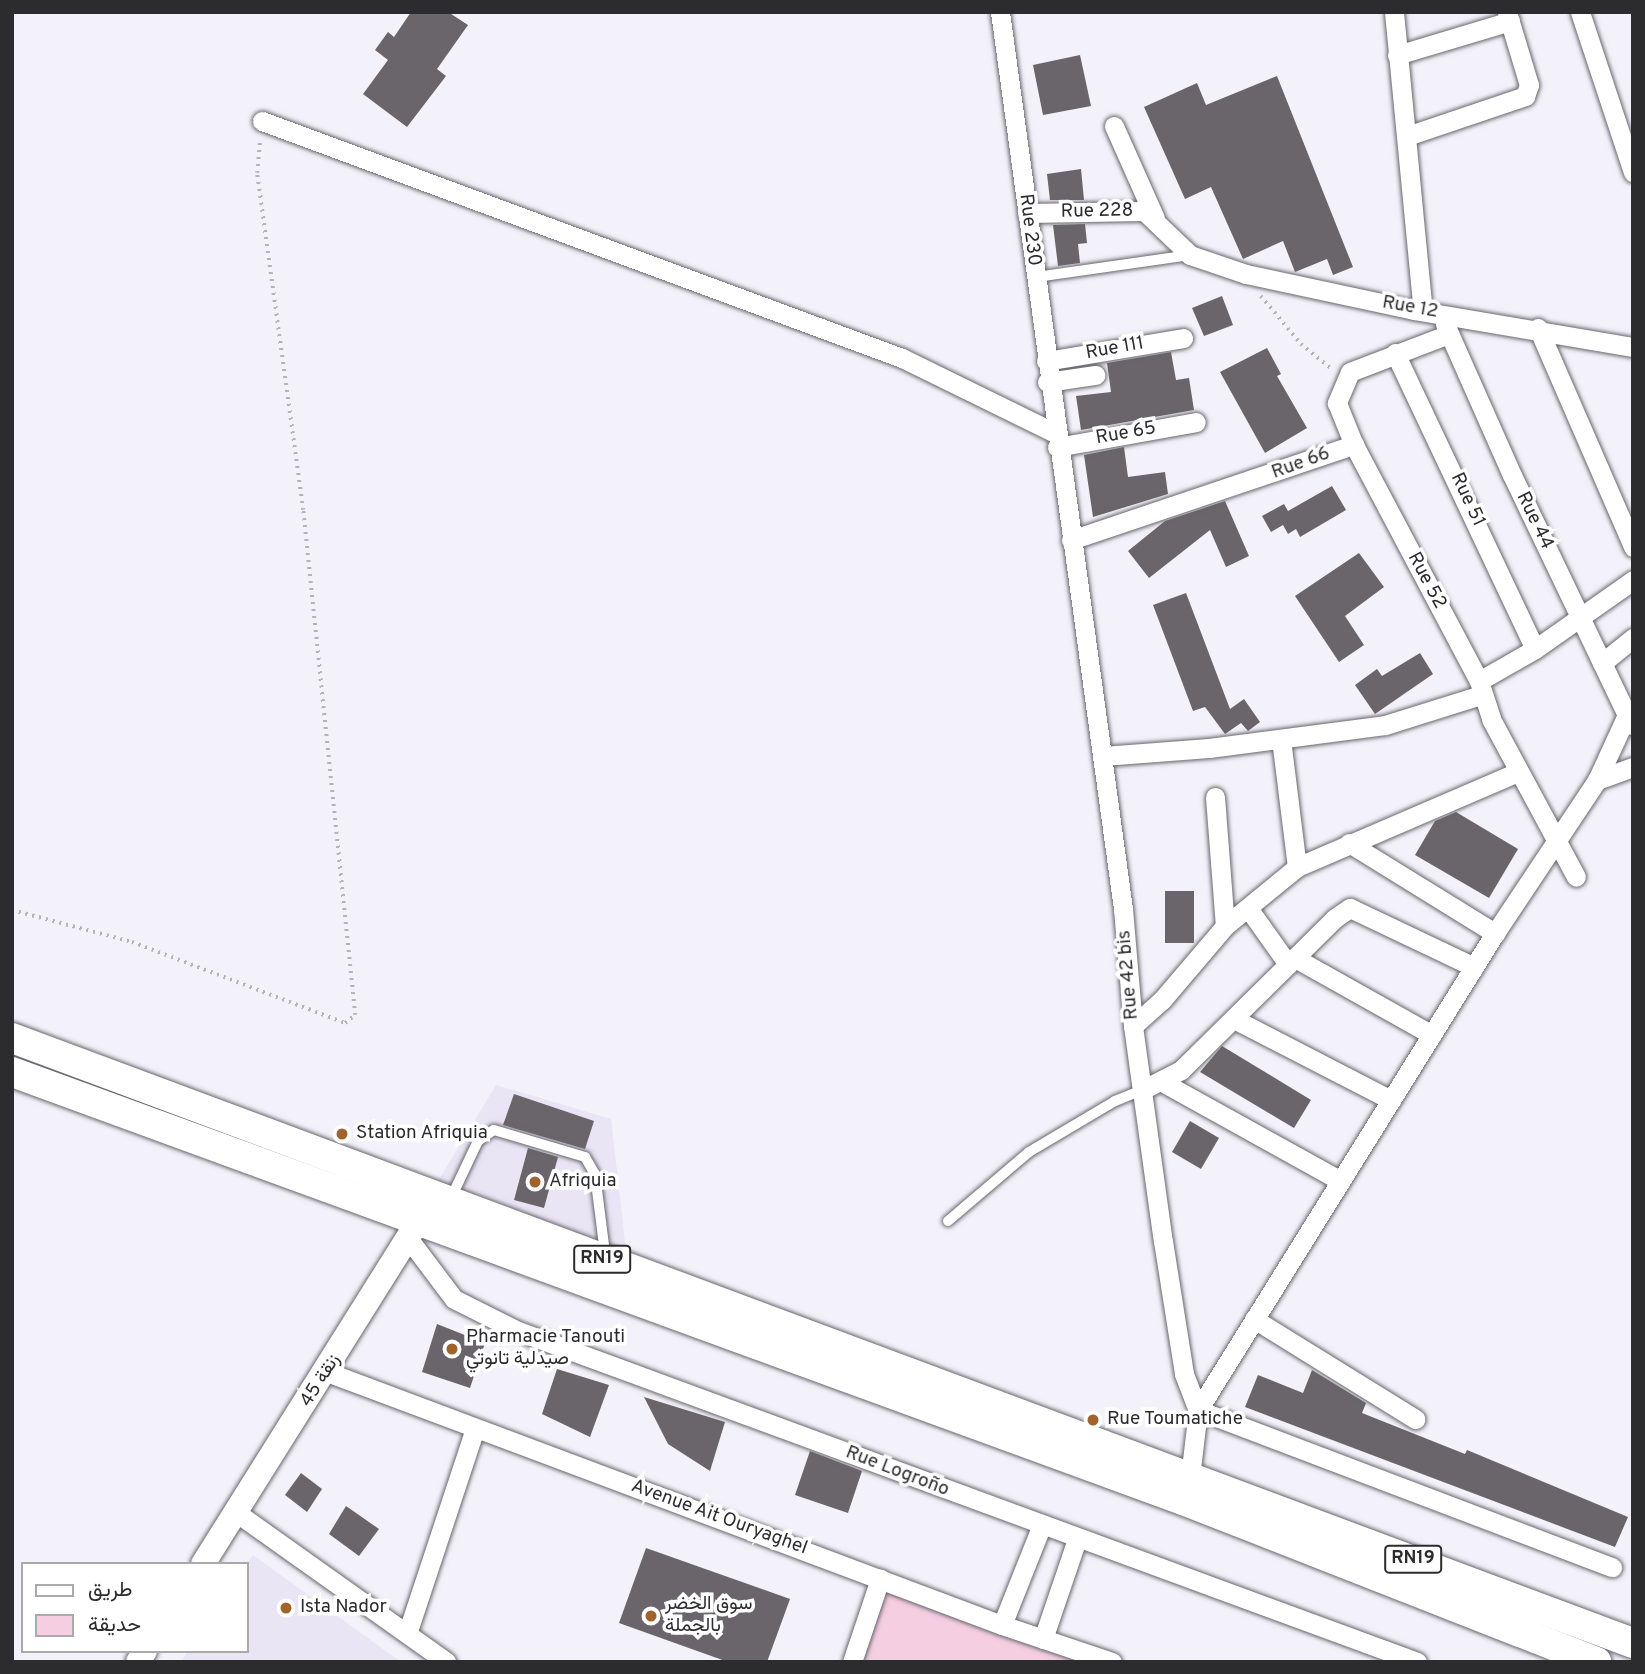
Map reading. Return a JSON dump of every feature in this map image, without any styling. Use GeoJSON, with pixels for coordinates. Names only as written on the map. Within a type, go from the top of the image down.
{"type":"FeatureCollection","features":[{"type":"Feature","properties":{"kind":"main road","name":"RN19"},"geometry":{"type":"LineString","coordinates":[[12,1038],[442,1197],[1188,1488],[1596,1662]]}},
{"type":"Feature","properties":{"kind":"main road","name":"RN19"},"geometry":{"type":"LineString","coordinates":[[12,1072],[413,1229],[1188,1488],[1633,1643]]}},
{"type":"Feature","properties":{"kind":"street","name":"Rue 230"},"geometry":{"type":"LineString","coordinates":[[1000,12],[1056,440]]}},
{"type":"Feature","properties":{"kind":"street","name":"Rue 44"},"geometry":{"type":"LineString","coordinates":[[1394,12],[1407,136],[1432,312],[1449,334],[1629,721]]}},
{"type":"Feature","properties":{"kind":"street"},"geometry":{"type":"LineString","coordinates":[[1580,12],[1633,172]]}},
{"type":"Feature","properties":{"kind":"street"},"geometry":{"type":"LineString","coordinates":[[1397,55],[1508,16],[1529,85],[1525,96],[1407,136]]}},
{"type":"Feature","properties":{"kind":"street"},"geometry":{"type":"LineString","coordinates":[[262,121],[902,358],[1056,440]]}},
{"type":"Feature","properties":{"kind":"street"},"geometry":{"type":"LineString","coordinates":[[1114,126],[1155,218]]}},
{"type":"Feature","properties":{"kind":"street","name":"Rue 228"},"geometry":{"type":"LineString","coordinates":[[1027,213],[1130,209],[1155,218],[1190,255]]}},
{"type":"Feature","properties":{"kind":"street","name":"Rue 12"},"geometry":{"type":"LineString","coordinates":[[1190,255],[1246,274],[1432,312],[1538,328],[1633,347]]}},
{"type":"Feature","properties":{"kind":"street"},"geometry":{"type":"LineString","coordinates":[[1538,328],[1633,547]]}},
{"type":"Feature","properties":{"kind":"street"},"geometry":{"type":"LineString","coordinates":[[1344,379],[1395,353],[1449,334]]}},
{"type":"Feature","properties":{"kind":"street","name":"Rue 111"},"geometry":{"type":"LineString","coordinates":[[1046,361],[1183,338]]}},
{"type":"Feature","properties":{"kind":"street","name":"Rue 51"},"geometry":{"type":"LineString","coordinates":[[1395,353],[1535,649]]}},
{"type":"Feature","properties":{"kind":"street"},"geometry":{"type":"LineString","coordinates":[[1047,382],[1095,375]]}},
{"type":"Feature","properties":{"kind":"street","name":"Rue 66"},"geometry":{"type":"LineString","coordinates":[[1071,540],[1354,445],[1337,403],[1344,379]]}},
{"type":"Feature","properties":{"kind":"street","name":"Rue 65"},"geometry":{"type":"LineString","coordinates":[[1056,440],[1196,422]]}},
{"type":"Feature","properties":{"kind":"street","name":"Rue 42 bis"},"geometry":{"type":"LineString","coordinates":[[1056,440],[1103,756],[1133,1026],[1179,1346],[1198,1410],[1188,1488]]}},
{"type":"Feature","properties":{"kind":"street","name":"Rue 52"},"geometry":{"type":"LineString","coordinates":[[1354,445],[1480,688],[1518,772],[1576,877]]}},
{"type":"Feature","properties":{"kind":"street"},"geometry":{"type":"LineString","coordinates":[[1103,756],[1281,739],[1385,725],[1480,688],[1633,580]]}},
{"type":"Feature","properties":{"kind":"street"},"geometry":{"type":"LineString","coordinates":[[1602,663],[1633,638]]}},
{"type":"Feature","properties":{"kind":"street"},"geometry":{"type":"LineString","coordinates":[[1612,1567],[1198,1410],[1495,933],[1597,780],[1629,721]]}},
{"type":"Feature","properties":{"kind":"street"},"geometry":{"type":"LineString","coordinates":[[1281,739],[1297,867]]}},
{"type":"Feature","properties":{"kind":"street"},"geometry":{"type":"LineString","coordinates":[[1597,780],[1633,767]]}},
{"type":"Feature","properties":{"kind":"street"},"geometry":{"type":"LineString","coordinates":[[1133,1026],[1162,1000],[1225,926],[1297,867],[1518,772]]}},
{"type":"Feature","properties":{"kind":"street"},"geometry":{"type":"LineString","coordinates":[[1215,797],[1225,926]]}},
{"type":"Feature","properties":{"kind":"street"},"geometry":{"type":"LineString","coordinates":[[1349,843],[1495,933]]}},
{"type":"Feature","properties":{"kind":"street"},"geometry":{"type":"LineString","coordinates":[[1248,908],[1291,961],[1432,1035]]}},
{"type":"Feature","properties":{"kind":"street"},"geometry":{"type":"LineString","coordinates":[[1142,1090],[1164,1083],[1335,918],[1355,908],[1474,967]]}},
{"type":"Feature","properties":{"kind":"street"},"geometry":{"type":"LineString","coordinates":[[1234,1018],[1391,1100]]}},
{"type":"Feature","properties":{"kind":"street"},"geometry":{"type":"LineString","coordinates":[[1164,1083],[1341,1181]]}},
{"type":"Feature","properties":{"kind":"street","name":"زنقة 45"},"geometry":{"type":"LineString","coordinates":[[204,1562],[327,1372],[413,1229],[442,1197]]}},
{"type":"Feature","properties":{"kind":"street","name":"Rue Logroño"},"geometry":{"type":"LineString","coordinates":[[413,1229],[454,1299],[517,1331],[1041,1527],[1417,1662]]}},
{"type":"Feature","properties":{"kind":"street"},"geometry":{"type":"LineString","coordinates":[[1254,1319],[1415,1419]]}},
{"type":"Feature","properties":{"kind":"street","name":"Avenue Ait Ouryaghel"},"geometry":{"type":"LineString","coordinates":[[327,1372],[1002,1625],[1112,1662]]}},
{"type":"Feature","properties":{"kind":"street"},"geometry":{"type":"LineString","coordinates":[[408,1631],[475,1429]]}},
{"type":"Feature","properties":{"kind":"street"},"geometry":{"type":"LineString","coordinates":[[237,1513],[408,1631],[447,1662]]}},
{"type":"Feature","properties":{"kind":"street"},"geometry":{"type":"LineString","coordinates":[[1002,1625],[1041,1527]]}},
{"type":"Feature","properties":{"kind":"street"},"geometry":{"type":"LineString","coordinates":[[1043,1639],[1077,1539]]}},
{"type":"Feature","properties":{"kind":"street"},"geometry":{"type":"LineString","coordinates":[[852,1662],[880,1579]]}},
{"type":"Feature","properties":{"kind":"lane"},"geometry":{"type":"LineString","coordinates":[[1035,278],[1190,255]]}},
{"type":"Feature","properties":{"kind":"lane"},"geometry":{"type":"LineString","coordinates":[[948,1221],[1029,1152],[1115,1101],[1142,1090]]}},
{"type":"Feature","properties":{"kind":"lane"},"geometry":{"type":"LineString","coordinates":[[442,1197],[478,1142],[494,1130],[585,1157],[595,1174],[606,1261]]}},
{"type":"Feature","properties":{"kind":"path"},"geometry":{"type":"LineString","coordinates":[[12,910],[132,942],[345,1023],[355,1015],[303,510],[257,173],[262,121]]}},
{"type":"Feature","properties":{"kind":"path"},"geometry":{"type":"LineString","coordinates":[[1246,274],[1270,311],[1344,379]]}},
{"type":"Feature","properties":{"kind":"shaded area"},"geometry":{"type":"Polygon","coordinates":[[[496,1085],[611,1119],[626,1251],[437,1183],[496,1085]]]}},
{"type":"Feature","properties":{"kind":"shaded area","name":"Ista Nador"},"geometry":{"type":"Polygon","coordinates":[[[253,1555],[401,1662],[181,1662],[187,1653],[248,1653],[248,1562],[253,1555]]]}},
{"type":"Feature","properties":{"kind":"green space"},"geometry":{"type":"Polygon","coordinates":[[[884,1577],[1117,1662],[859,1662],[884,1577]]]}},
{"type":"Feature","properties":{"kind":"building"},"geometry":{"type":"Polygon","coordinates":[[[411,12],[448,12],[468,25],[437,69],[446,76],[407,127],[363,94],[388,60],[375,50],[388,32],[394,37],[411,12]]]}},
{"type":"Feature","properties":{"kind":"building"},"geometry":{"type":"Polygon","coordinates":[[[1080,55],[1091,106],[1043,115],[1033,65],[1080,55]]]}},
{"type":"Feature","properties":{"kind":"building"},"geometry":{"type":"Polygon","coordinates":[[[1277,76],[1353,267],[1333,275],[1327,259],[1295,272],[1283,241],[1243,259],[1211,187],[1185,199],[1144,107],[1197,83],[1206,105],[1277,76]]]}},
{"type":"Feature","properties":{"kind":"building"},"geometry":{"type":"Polygon","coordinates":[[[1081,169],[1084,200],[1050,200],[1047,174],[1081,169]]]}},
{"type":"Feature","properties":{"kind":"building"},"geometry":{"type":"Polygon","coordinates":[[[1085,224],[1087,243],[1078,244],[1080,263],[1058,266],[1053,225],[1085,224]]]}},
{"type":"Feature","properties":{"kind":"building"},"geometry":{"type":"Polygon","coordinates":[[[1222,296],[1233,325],[1204,336],[1192,308],[1222,296]]]}},
{"type":"Feature","properties":{"kind":"building"},"geometry":{"type":"Polygon","coordinates":[[[1267,348],[1281,374],[1277,376],[1307,428],[1265,453],[1220,372],[1267,348]]]}},
{"type":"Feature","properties":{"kind":"building"},"geometry":{"type":"Polygon","coordinates":[[[1171,352],[1176,380],[1189,378],[1194,410],[1081,430],[1076,396],[1111,392],[1107,363],[1171,352]]]}},
{"type":"Feature","properties":{"kind":"building"},"geometry":{"type":"Polygon","coordinates":[[[1124,447],[1128,477],[1165,472],[1168,494],[1093,517],[1084,455],[1124,447]]]}},
{"type":"Feature","properties":{"kind":"building"},"geometry":{"type":"Polygon","coordinates":[[[1332,486],[1346,510],[1300,537],[1296,529],[1288,534],[1283,525],[1271,532],[1262,516],[1284,504],[1288,511],[1332,486]]]}},
{"type":"Feature","properties":{"kind":"building"},"geometry":{"type":"Polygon","coordinates":[[[1225,501],[1249,556],[1226,567],[1210,530],[1149,578],[1128,551],[1165,521],[1225,501]]]}},
{"type":"Feature","properties":{"kind":"building"},"geometry":{"type":"Polygon","coordinates":[[[1359,553],[1384,587],[1345,616],[1364,645],[1339,662],[1295,596],[1359,553]]]}},
{"type":"Feature","properties":{"kind":"building"},"geometry":{"type":"Polygon","coordinates":[[[1186,593],[1230,709],[1244,699],[1260,722],[1248,731],[1241,723],[1225,734],[1205,707],[1193,711],[1153,605],[1186,593]]]}},
{"type":"Feature","properties":{"kind":"building"},"geometry":{"type":"Polygon","coordinates":[[[1420,653],[1433,674],[1375,714],[1355,685],[1377,669],[1382,676],[1420,653]]]}},
{"type":"Feature","properties":{"kind":"building"},"geometry":{"type":"Polygon","coordinates":[[[1456,812],[1518,849],[1489,898],[1415,855],[1435,821],[1456,812]]]}},
{"type":"Feature","properties":{"kind":"building"},"geometry":{"type":"Polygon","coordinates":[[[1165,891],[1194,891],[1194,943],[1165,943],[1165,891]]]}},
{"type":"Feature","properties":{"kind":"building"},"geometry":{"type":"Polygon","coordinates":[[[1222,1046],[1311,1100],[1294,1128],[1200,1072],[1222,1046]]]}},
{"type":"Feature","properties":{"kind":"building"},"geometry":{"type":"Polygon","coordinates":[[[514,1094],[594,1121],[585,1149],[503,1125],[514,1094]]]}},
{"type":"Feature","properties":{"kind":"building"},"geometry":{"type":"Polygon","coordinates":[[[1190,1121],[1219,1138],[1201,1169],[1172,1152],[1190,1121]]]}},
{"type":"Feature","properties":{"kind":"building"},"geometry":{"type":"Polygon","coordinates":[[[528,1148],[558,1157],[544,1208],[514,1200],[528,1148]]]}},
{"type":"Feature","properties":{"kind":"building"},"geometry":{"type":"Polygon","coordinates":[[[437,1324],[485,1343],[470,1388],[422,1372],[437,1324]]]}},
{"type":"Feature","properties":{"kind":"building"},"geometry":{"type":"Polygon","coordinates":[[[557,1369],[609,1385],[590,1437],[542,1414],[557,1369]]]}},
{"type":"Feature","properties":{"kind":"building"},"geometry":{"type":"Polygon","coordinates":[[[1312,1370],[1366,1403],[1362,1413],[1465,1454],[1467,1450],[1628,1517],[1615,1547],[1245,1407],[1258,1375],[1303,1393],[1312,1370]]]}},
{"type":"Feature","properties":{"kind":"building"},"geometry":{"type":"Polygon","coordinates":[[[644,1397],[725,1422],[710,1471],[668,1444],[644,1397]]]}},
{"type":"Feature","properties":{"kind":"building"},"geometry":{"type":"Polygon","coordinates":[[[810,1451],[862,1471],[848,1513],[795,1495],[810,1451]]]}},
{"type":"Feature","properties":{"kind":"building"},"geometry":{"type":"Polygon","coordinates":[[[301,1473],[322,1489],[307,1512],[285,1495],[301,1473]]]}},
{"type":"Feature","properties":{"kind":"building"},"geometry":{"type":"Polygon","coordinates":[[[346,1506],[379,1529],[359,1556],[329,1534],[346,1506]]]}},
{"type":"Feature","properties":{"kind":"building"},"geometry":{"type":"Polygon","coordinates":[[[646,1548],[790,1599],[767,1662],[728,1662],[619,1623],[646,1548]]]}},
{"type":"Feature","properties":{"kind":"place","name":"Station Afriquia"},"geometry":{"type":"Point","coordinates":[342,1134]}},
{"type":"Feature","properties":{"kind":"place","name":"Afriquia"},"geometry":{"type":"Point","coordinates":[535,1182]}},
{"type":"Feature","properties":{"kind":"place","name":"Pharmacie Tanouti صيدلية تانوتي"},"geometry":{"type":"Point","coordinates":[452,1349]}},
{"type":"Feature","properties":{"kind":"place","name":"Rue Toumatiche"},"geometry":{"type":"Point","coordinates":[1093,1420]}},
{"type":"Feature","properties":{"kind":"place","name":"Ista Nador"},"geometry":{"type":"Point","coordinates":[286,1608]}},
{"type":"Feature","properties":{"kind":"place","name":"سوق الخضر بالجملة"},"geometry":{"type":"Point","coordinates":[651,1616]}}]}
